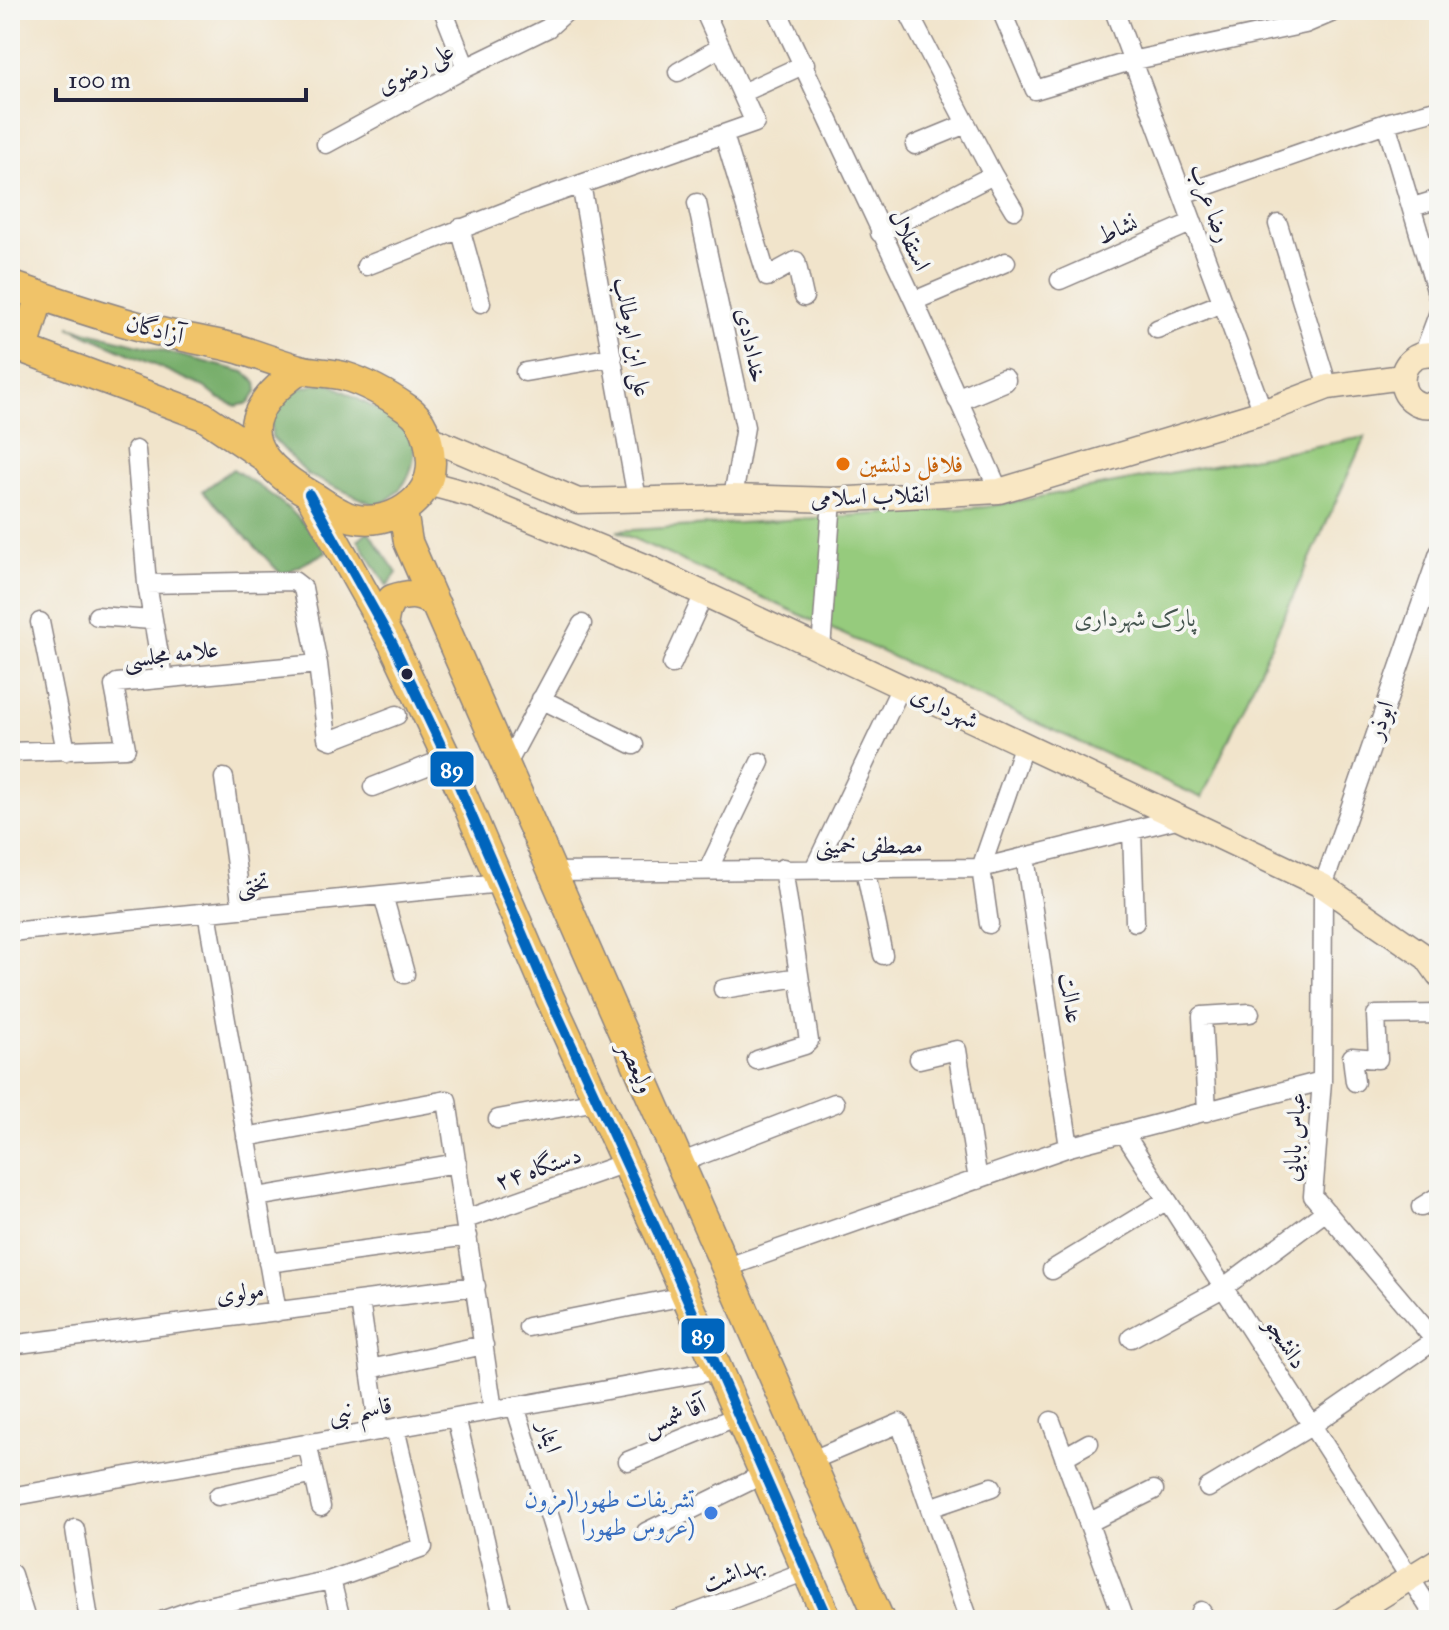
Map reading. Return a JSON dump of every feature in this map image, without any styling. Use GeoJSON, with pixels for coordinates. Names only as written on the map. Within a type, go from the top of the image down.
{"type":"FeatureCollection","features":[{"type":"Feature","properties":{"kind":"main road","name":"آزادگان"},"geometry":{"type":"LineString","coordinates":[[10,285],[147,329],[236,349],[300,370]]}},
{"type":"Feature","properties":{"kind":"main road"},"geometry":{"type":"LineString","coordinates":[[40,295],[17,347],[203,416],[261,455],[282,477],[353,518],[380,519],[403,511],[421,495],[431,468],[430,438],[413,412],[377,389],[342,376],[300,370],[280,384],[258,409],[253,430],[261,455]]}},
{"type":"Feature","properties":{"kind":"main road"},"geometry":{"type":"LineString","coordinates":[[1432,351],[1408,363],[1402,385],[1410,400],[1425,406],[1439,404]]}},
{"type":"Feature","properties":{"kind":"main road","name":"انقلاب اسلامی"},"geometry":{"type":"LineString","coordinates":[[430,438],[578,501],[733,497],[832,500],[999,491],[1263,412],[1328,387],[1402,377]]}},
{"type":"Feature","properties":{"kind":"main road","name":"شهرداری"},"geometry":{"type":"LineString","coordinates":[[427,483],[472,495],[647,567],[1323,886],[1427,958],[1437,970]]}},
{"type":"Feature","properties":{"kind":"main road","name":"ولیعصر"},"geometry":{"type":"LineString","coordinates":[[309,494],[383,626],[447,758],[828,1620]]}},
{"type":"Feature","properties":{"kind":"main road","name":"ولیعصر"},"geometry":{"type":"LineString","coordinates":[[403,511],[408,542],[880,1620]]}},
{"type":"Feature","properties":{"kind":"main road"},"geometry":{"type":"LineString","coordinates":[[383,626],[392,599],[408,594],[425,595],[436,605]]}},
{"type":"Feature","properties":{"kind":"main road"},"geometry":{"type":"LineString","coordinates":[[1342,1620],[1439,1560]]}},
{"type":"Feature","properties":{"kind":"street"},"geometry":{"type":"LineString","coordinates":[[443,10],[466,68]]}},
{"type":"Feature","properties":{"kind":"street","name":"علی رضوی"},"geometry":{"type":"LineString","coordinates":[[326,144],[466,68],[548,28],[568,10]]}},
{"type":"Feature","properties":{"kind":"street"},"geometry":{"type":"LineString","coordinates":[[366,266],[460,228],[755,123],[704,10]]}},
{"type":"Feature","properties":{"kind":"street","name":"استقلال"},"geometry":{"type":"LineString","coordinates":[[777,10],[805,64],[999,491]]}},
{"type":"Feature","properties":{"kind":"street"},"geometry":{"type":"LineString","coordinates":[[907,10],[1014,210]]}},
{"type":"Feature","properties":{"kind":"street"},"geometry":{"type":"LineString","coordinates":[[1001,10],[1035,90],[1131,61],[1305,24],[1338,10]]}},
{"type":"Feature","properties":{"kind":"street","name":"رضا عرب"},"geometry":{"type":"LineString","coordinates":[[1114,10],[1263,412]]}},
{"type":"Feature","properties":{"kind":"street"},"geometry":{"type":"LineString","coordinates":[[678,72],[721,47]]}},
{"type":"Feature","properties":{"kind":"street"},"geometry":{"type":"LineString","coordinates":[[742,93],[805,64]]}},
{"type":"Feature","properties":{"kind":"street"},"geometry":{"type":"LineString","coordinates":[[1183,194],[1386,123],[1432,111]]}},
{"type":"Feature","properties":{"kind":"street"},"geometry":{"type":"LineString","coordinates":[[1386,123],[1439,300]]}},
{"type":"Feature","properties":{"kind":"street"},"geometry":{"type":"LineString","coordinates":[[915,145],[966,124]]}},
{"type":"Feature","properties":{"kind":"street"},"geometry":{"type":"LineString","coordinates":[[724,135],[767,277],[796,261],[804,297]]}},
{"type":"Feature","properties":{"kind":"street"},"geometry":{"type":"LineString","coordinates":[[880,233],[993,175]]}},
{"type":"Feature","properties":{"kind":"street","name":"علی ابن ابوطالب"},"geometry":{"type":"LineString","coordinates":[[581,184],[637,499]]}},
{"type":"Feature","properties":{"kind":"street"},"geometry":{"type":"LineString","coordinates":[[1413,207],[1439,199]]}},
{"type":"Feature","properties":{"kind":"street","name":"خدادادی"},"geometry":{"type":"LineString","coordinates":[[697,203],[745,427],[733,497]]}},
{"type":"Feature","properties":{"kind":"street","name":"نشاط"},"geometry":{"type":"LineString","coordinates":[[1060,280],[1193,222]]}},
{"type":"Feature","properties":{"kind":"street"},"geometry":{"type":"LineString","coordinates":[[1278,224],[1328,387]]}},
{"type":"Feature","properties":{"kind":"street"},"geometry":{"type":"LineString","coordinates":[[460,228],[481,303]]}},
{"type":"Feature","properties":{"kind":"street"},"geometry":{"type":"LineString","coordinates":[[914,301],[1006,262]]}},
{"type":"Feature","properties":{"kind":"street"},"geometry":{"type":"LineString","coordinates":[[1157,329],[1222,303]]}},
{"type":"Feature","properties":{"kind":"street"},"geometry":{"type":"LineString","coordinates":[[1432,351],[1439,312]]}},
{"type":"Feature","properties":{"kind":"street"},"geometry":{"type":"LineString","coordinates":[[525,372],[613,357]]}},
{"type":"Feature","properties":{"kind":"street"},"geometry":{"type":"LineString","coordinates":[[959,399],[1004,380]]}},
{"type":"Feature","properties":{"kind":"street"},"geometry":{"type":"LineString","coordinates":[[136,450],[147,584],[163,678]]}},
{"type":"Feature","properties":{"kind":"street"},"geometry":{"type":"LineString","coordinates":[[821,649],[832,500]]}},
{"type":"Feature","properties":{"kind":"street","name":"ابوذر"},"geometry":{"type":"LineString","coordinates":[[1323,886],[1439,553]]}},
{"type":"Feature","properties":{"kind":"street"},"geometry":{"type":"LineString","coordinates":[[147,584],[294,581],[303,588],[318,664],[327,738],[332,740],[397,715]]}},
{"type":"Feature","properties":{"kind":"street"},"geometry":{"type":"LineString","coordinates":[[1428,582],[1439,605]]}},
{"type":"Feature","properties":{"kind":"street"},"geometry":{"type":"LineString","coordinates":[[672,664],[704,594]]}},
{"type":"Feature","properties":{"kind":"street"},"geometry":{"type":"LineString","coordinates":[[97,616],[152,620]]}},
{"type":"Feature","properties":{"kind":"street"},"geometry":{"type":"LineString","coordinates":[[40,622],[66,751]]}},
{"type":"Feature","properties":{"kind":"street"},"geometry":{"type":"LineString","coordinates":[[506,766],[582,624]]}},
{"type":"Feature","properties":{"kind":"street","name":"علامه مجلسی"},"geometry":{"type":"LineString","coordinates":[[10,752],[126,748],[115,684],[318,664]]}},
{"type":"Feature","properties":{"kind":"street"},"geometry":{"type":"LineString","coordinates":[[814,869],[901,687]]}},
{"type":"Feature","properties":{"kind":"street"},"geometry":{"type":"LineString","coordinates":[[541,699],[634,745]]}},
{"type":"Feature","properties":{"kind":"street"},"geometry":{"type":"LineString","coordinates":[[989,924],[981,868],[1024,744]]}},
{"type":"Feature","properties":{"kind":"street"},"geometry":{"type":"LineString","coordinates":[[373,787],[447,758]]}},
{"type":"Feature","properties":{"kind":"street"},"geometry":{"type":"LineString","coordinates":[[708,870],[760,762]]}},
{"type":"Feature","properties":{"kind":"street"},"geometry":{"type":"LineString","coordinates":[[224,778],[242,909]]}},
{"type":"Feature","properties":{"kind":"street","name":"مصطفی خمینی"},"geometry":{"type":"LineString","coordinates":[[552,872],[981,868],[1180,818]]}},
{"type":"Feature","properties":{"kind":"street"},"geometry":{"type":"LineString","coordinates":[[1132,830],[1135,922]]}},
{"type":"Feature","properties":{"kind":"street","name":"عدالت"},"geometry":{"type":"LineString","coordinates":[[1025,857],[1069,1147]]}},
{"type":"Feature","properties":{"kind":"street"},"geometry":{"type":"LineString","coordinates":[[757,1060],[807,1044],[783,868]]}},
{"type":"Feature","properties":{"kind":"street"},"geometry":{"type":"LineString","coordinates":[[865,869],[883,955]]}},
{"type":"Feature","properties":{"kind":"street","name":"تختی"},"geometry":{"type":"LineString","coordinates":[[10,932],[501,883]]}},
{"type":"Feature","properties":{"kind":"street","name":"عباس بابایی"},"geometry":{"type":"LineString","coordinates":[[1323,886],[1322,1081],[1313,1196],[1437,1342]]}},
{"type":"Feature","properties":{"kind":"street"},"geometry":{"type":"LineString","coordinates":[[383,895],[405,974]]}},
{"type":"Feature","properties":{"kind":"street"},"geometry":{"type":"LineString","coordinates":[[207,912],[277,1312]]}},
{"type":"Feature","properties":{"kind":"street"},"geometry":{"type":"LineString","coordinates":[[723,989],[799,977]]}},
{"type":"Feature","properties":{"kind":"street"},"geometry":{"type":"LineString","coordinates":[[1207,1112],[1202,1016],[1250,1013]]}},
{"type":"Feature","properties":{"kind":"street"},"geometry":{"type":"LineString","coordinates":[[1355,1082],[1352,1057],[1378,1059],[1376,1015],[1439,1014]]}},
{"type":"Feature","properties":{"kind":"street"},"geometry":{"type":"LineString","coordinates":[[919,1059],[957,1050],[978,1180]]}},
{"type":"Feature","properties":{"kind":"street"},"geometry":{"type":"LineString","coordinates":[[725,1268],[1069,1147],[1322,1081]]}},
{"type":"Feature","properties":{"kind":"street"},"geometry":{"type":"LineString","coordinates":[[246,1137],[447,1100],[493,1410]]}},
{"type":"Feature","properties":{"kind":"street"},"geometry":{"type":"LineString","coordinates":[[498,1119],[597,1101]]}},
{"type":"Feature","properties":{"kind":"street"},"geometry":{"type":"LineString","coordinates":[[680,1163],[835,1103]]}},
{"type":"Feature","properties":{"kind":"street","name":"دانشجو"},"geometry":{"type":"LineString","coordinates":[[1124,1133],[1437,1620]]}},
{"type":"Feature","properties":{"kind":"street"},"geometry":{"type":"LineString","coordinates":[[257,1197],[457,1163]]}},
{"type":"Feature","properties":{"kind":"street","name":"۲۴ دستگاه"},"geometry":{"type":"LineString","coordinates":[[268,1263],[467,1227],[625,1163]]}},
{"type":"Feature","properties":{"kind":"street"},"geometry":{"type":"LineString","coordinates":[[1421,1207],[1439,1196]]}},
{"type":"Feature","properties":{"kind":"street"},"geometry":{"type":"LineString","coordinates":[[1052,1270],[1167,1200]]}},
{"type":"Feature","properties":{"kind":"street"},"geometry":{"type":"LineString","coordinates":[[1131,1338],[1223,1288],[1326,1211]]}},
{"type":"Feature","properties":{"kind":"street","name":"مولوی"},"geometry":{"type":"LineString","coordinates":[[10,1345],[476,1286]]}},
{"type":"Feature","properties":{"kind":"street"},"geometry":{"type":"LineString","coordinates":[[528,1327],[685,1296]]}},
{"type":"Feature","properties":{"kind":"street"},"geometry":{"type":"LineString","coordinates":[[164,1620],[200,1614],[331,1580],[423,1547],[370,1369],[360,1301]]}},
{"type":"Feature","properties":{"kind":"street"},"geometry":{"type":"LineString","coordinates":[[1208,1488],[1311,1426],[1437,1342]]}},
{"type":"Feature","properties":{"kind":"street"},"geometry":{"type":"LineString","coordinates":[[370,1369],[484,1345]]}},
{"type":"Feature","properties":{"kind":"street","name":"قاسم نبی"},"geometry":{"type":"LineString","coordinates":[[10,1497],[718,1370]]}},
{"type":"Feature","properties":{"kind":"street","name":"ایثار"},"geometry":{"type":"LineString","coordinates":[[515,1406],[582,1620]]}},
{"type":"Feature","properties":{"kind":"street","name":"آقا شمس"},"geometry":{"type":"LineString","coordinates":[[628,1461],[738,1416]]}},
{"type":"Feature","properties":{"kind":"street"},"geometry":{"type":"LineString","coordinates":[[456,1417],[504,1620]]}},
{"type":"Feature","properties":{"kind":"street"},"geometry":{"type":"LineString","coordinates":[[1051,1421],[1124,1620]]}},
{"type":"Feature","properties":{"kind":"street"},"geometry":{"type":"LineString","coordinates":[[810,1461],[900,1423],[969,1620]]}},
{"type":"Feature","properties":{"kind":"street"},"geometry":{"type":"LineString","coordinates":[[307,1443],[321,1507]]}},
{"type":"Feature","properties":{"kind":"street"},"geometry":{"type":"LineString","coordinates":[[1064,1457],[1089,1443]]}},
{"type":"Feature","properties":{"kind":"street"},"geometry":{"type":"LineString","coordinates":[[218,1496],[314,1474]]}},
{"type":"Feature","properties":{"kind":"street"},"geometry":{"type":"LineString","coordinates":[[646,1532],[764,1474]]}},
{"type":"Feature","properties":{"kind":"street"},"geometry":{"type":"LineString","coordinates":[[930,1508],[992,1487]]}},
{"type":"Feature","properties":{"kind":"street"},"geometry":{"type":"LineString","coordinates":[[1088,1523],[1154,1490]]}},
{"type":"Feature","properties":{"kind":"street"},"geometry":{"type":"LineString","coordinates":[[75,1529],[89,1620]]}},
{"type":"Feature","properties":{"kind":"street","name":"بهداشت"},"geometry":{"type":"LineString","coordinates":[[677,1620],[806,1571]]}},
{"type":"Feature","properties":{"kind":"street"},"geometry":{"type":"LineString","coordinates":[[10,1575],[24,1620]]}},
{"type":"Feature","properties":{"kind":"street"},"geometry":{"type":"LineString","coordinates":[[331,1580],[341,1620]]}},
{"type":"Feature","properties":{"kind":"green space"},"geometry":{"type":"Polygon","coordinates":[[[69,327],[244,372],[256,382],[257,391],[249,403],[236,406],[204,387],[69,327]]]}},
{"type":"Feature","properties":{"kind":"green space"},"geometry":{"type":"Polygon","coordinates":[[[327,382],[391,417],[414,438],[413,460],[407,478],[395,494],[377,506],[308,475],[272,437],[270,411],[283,398],[295,390],[327,382]]]}},
{"type":"Feature","properties":{"kind":"green space","name":"پارک شهرداری"},"geometry":{"type":"Polygon","coordinates":[[[1365,437],[1202,798],[617,531],[985,507],[1365,437]]]}},
{"type":"Feature","properties":{"kind":"green space"},"geometry":{"type":"Polygon","coordinates":[[[233,469],[272,495],[296,516],[326,552],[282,575],[203,491],[233,469]]]}},
{"type":"Feature","properties":{"kind":"green space"},"geometry":{"type":"Polygon","coordinates":[[[368,531],[397,573],[387,586],[358,540],[368,531]]]}},
{"type":"Feature","properties":{"kind":"transit line","name":"89"},"geometry":{"type":"LineString","coordinates":[[309,494],[393,644],[447,758],[550,998],[659,1235],[828,1620]]}},
{"type":"Feature","properties":{"kind":"place","name":"فلافل دلنشین"},"geometry":{"type":"Point","coordinates":[843,464]}},
{"type":"Feature","properties":{"kind":"place","name":"تشریفات طهورا(مزون عروس طهورا)"},"geometry":{"type":"Point","coordinates":[711,1513]}}]}
